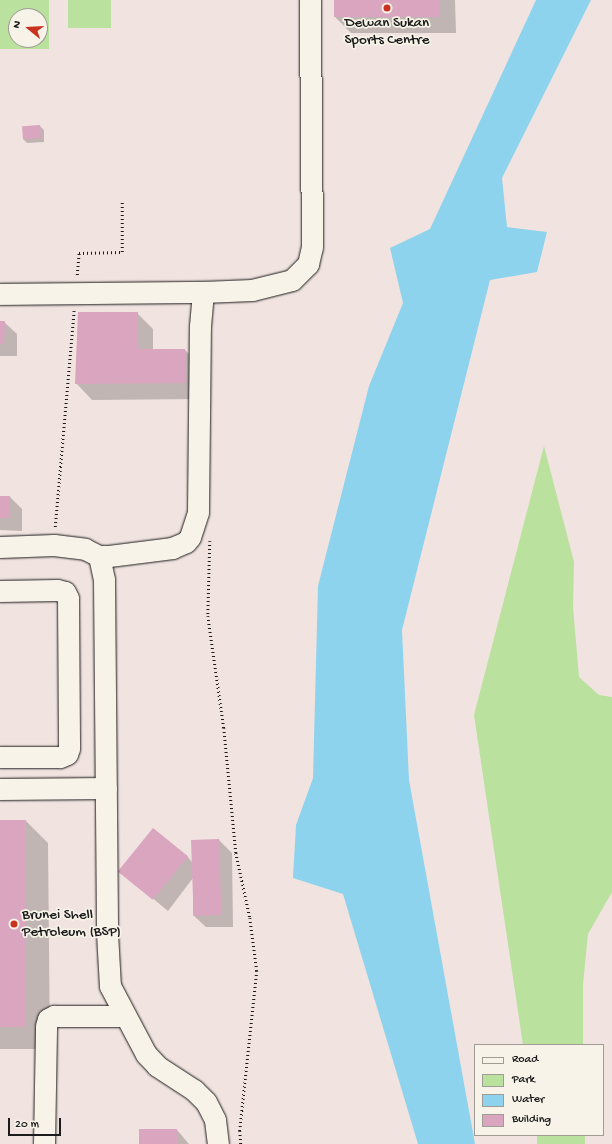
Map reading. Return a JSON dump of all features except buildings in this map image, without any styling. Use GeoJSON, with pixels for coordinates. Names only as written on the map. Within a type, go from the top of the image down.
{"type":"FeatureCollection","features":[{"type":"Feature","properties":{"kind":"street"},"geometry":{"type":"LineString","coordinates":[[0,294],[203,292],[252,290],[292,280],[308,264],[313,230],[310,0]]}},
{"type":"Feature","properties":{"kind":"street"},"geometry":{"type":"LineString","coordinates":[[0,546],[54,545],[85,549],[99,556],[172,548],[186,542],[194,531],[198,512],[200,326],[203,292]]}},
{"type":"Feature","properties":{"kind":"street"},"geometry":{"type":"LineString","coordinates":[[99,556],[104,579],[108,970],[110,986],[125,1016],[151,1060],[194,1090],[206,1102],[215,1120],[218,1144]]}},
{"type":"Feature","properties":{"kind":"street"},"geometry":{"type":"LineString","coordinates":[[0,591],[57,590],[65,592],[68,598],[69,748],[67,754],[60,757],[0,757]]}},
{"type":"Feature","properties":{"kind":"street"},"geometry":{"type":"LineString","coordinates":[[0,789],[106,788]]}},
{"type":"Feature","properties":{"kind":"street"},"geometry":{"type":"LineString","coordinates":[[44,1144],[45,1033],[48,1019],[54,1016],[125,1016]]}},
{"type":"Feature","properties":{"kind":"path"},"geometry":{"type":"LineString","coordinates":[[77,280],[79,252],[122,252],[122,202]]}},
{"type":"Feature","properties":{"kind":"path"},"geometry":{"type":"LineString","coordinates":[[54,545],[75,303]]}},
{"type":"Feature","properties":{"kind":"path"},"geometry":{"type":"LineString","coordinates":[[210,533],[208,616],[224,728],[236,854],[250,918],[257,971],[240,1131],[241,1144]]}},
{"type":"Feature","properties":{"kind":"green space"},"geometry":{"type":"Polygon","coordinates":[[[0,0],[49,0],[49,49],[0,49],[0,0]]]}},
{"type":"Feature","properties":{"kind":"green space"},"geometry":{"type":"Polygon","coordinates":[[[68,0],[111,0],[111,28],[68,28],[68,0]]]}},
{"type":"Feature","properties":{"kind":"green space"},"geometry":{"type":"Polygon","coordinates":[[[544,446],[574,562],[573,607],[579,677],[599,695],[612,697],[612,892],[588,934],[583,984],[583,1044],[523,1044],[474,715],[544,446]]]}},
{"type":"Feature","properties":{"kind":"green space"},"geometry":{"type":"Polygon","coordinates":[[[537,1136],[585,1136],[585,1144],[537,1144],[537,1136]]]}},
{"type":"Feature","properties":{"kind":"water"},"geometry":{"type":"Polygon","coordinates":[[[536,0],[591,0],[502,178],[507,227],[547,232],[537,272],[490,280],[402,630],[409,780],[475,1144],[418,1144],[343,894],[293,878],[296,825],[313,778],[318,586],[369,386],[403,303],[390,248],[430,229],[536,0]]]}},
{"type":"Feature","properties":{"kind":"place","name":"Dewan Sukan Sports Centre"},"geometry":{"type":"Point","coordinates":[387,8]}},
{"type":"Feature","properties":{"kind":"place","name":"Brunei Shell Petroleum (BSP)"},"geometry":{"type":"Point","coordinates":[14,924]}}]}
